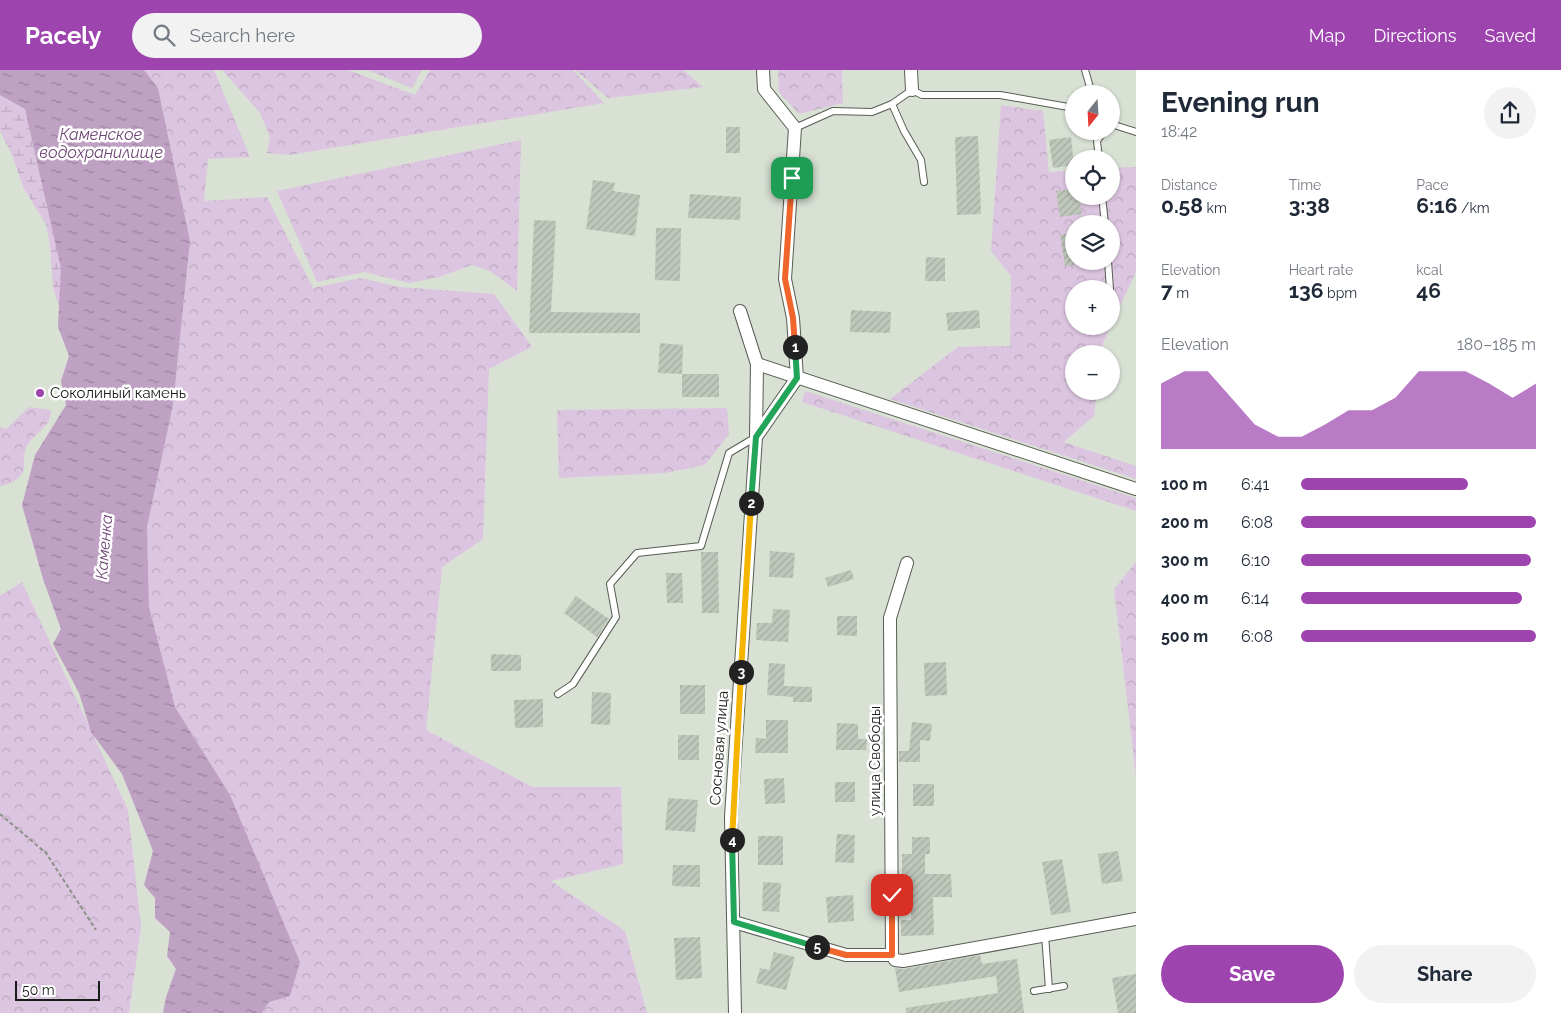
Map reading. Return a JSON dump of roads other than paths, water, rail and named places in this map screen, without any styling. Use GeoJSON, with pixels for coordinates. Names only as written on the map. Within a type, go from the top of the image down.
{"type":"FeatureCollection","features":[{"type":"Feature","properties":{"kind":"street"},"geometry":{"type":"LineString","coordinates":[[756,437],[797,378],[793,318],[785,279],[795,128],[764,89],[763,70]]}},
{"type":"Feature","properties":{"kind":"street"},"geometry":{"type":"LineString","coordinates":[[911,70],[912,90]]}},
{"type":"Feature","properties":{"kind":"street","name":"Сосновая улица"},"geometry":{"type":"LineString","coordinates":[[736,1013],[731,817],[756,437],[757,364],[740,311]]}},
{"type":"Feature","properties":{"kind":"street"},"geometry":{"type":"LineString","coordinates":[[757,364],[1136,489]]}},
{"type":"Feature","properties":{"kind":"street","name":"улица Свободы"},"geometry":{"type":"LineString","coordinates":[[893,958],[890,618],[907,563]]}},
{"type":"Feature","properties":{"kind":"street"},"geometry":{"type":"LineString","coordinates":[[734,922],[846,955],[893,958],[904,961],[1136,919]]}},
{"type":"Feature","properties":{"kind":"lane"},"geometry":{"type":"LineString","coordinates":[[1085,70],[1089,85]]}},
{"type":"Feature","properties":{"kind":"lane"},"geometry":{"type":"LineString","coordinates":[[795,128],[833,111],[872,112],[892,104],[912,90],[922,95],[1000,94],[1065,106]]}},
{"type":"Feature","properties":{"kind":"lane"},"geometry":{"type":"LineString","coordinates":[[892,104],[904,131],[921,160],[924,182]]}},
{"type":"Feature","properties":{"kind":"lane"},"geometry":{"type":"LineString","coordinates":[[1120,127],[1136,132]]}},
{"type":"Feature","properties":{"kind":"lane"},"geometry":{"type":"LineString","coordinates":[[558,694],[573,684],[616,617],[610,584],[637,553],[701,546],[729,453],[756,437]]}},
{"type":"Feature","properties":{"kind":"lane"},"geometry":{"type":"LineString","coordinates":[[1045,935],[1049,989]]}},
{"type":"Feature","properties":{"kind":"lane"},"geometry":{"type":"LineString","coordinates":[[1034,991],[1064,986]]}},
{"type":"Feature","properties":{"kind":"water","name":"Каменское водохранилище"},"geometry":{"type":"Polygon","coordinates":[[[0,70],[144,70],[158,88],[190,241],[173,405],[147,527],[149,607],[175,707],[230,795],[300,962],[290,996],[269,1002],[262,1013],[163,1013],[166,997],[176,969],[167,956],[170,932],[155,918],[155,898],[144,885],[153,851],[122,774],[91,732],[79,693],[53,644],[61,629],[43,579],[22,505],[35,455],[66,405],[61,381],[69,356],[58,327],[61,268],[25,109],[0,95],[0,70]]]}},
{"type":"Feature","properties":{"kind":"place","name":"Соколиный камень"},"geometry":{"type":"Point","coordinates":[40,393]}},
{"type":"Feature","properties":{"kind":"water label","name":"Каменка"},"geometry":{"type":"Point","coordinates":[104,547]}}]}
